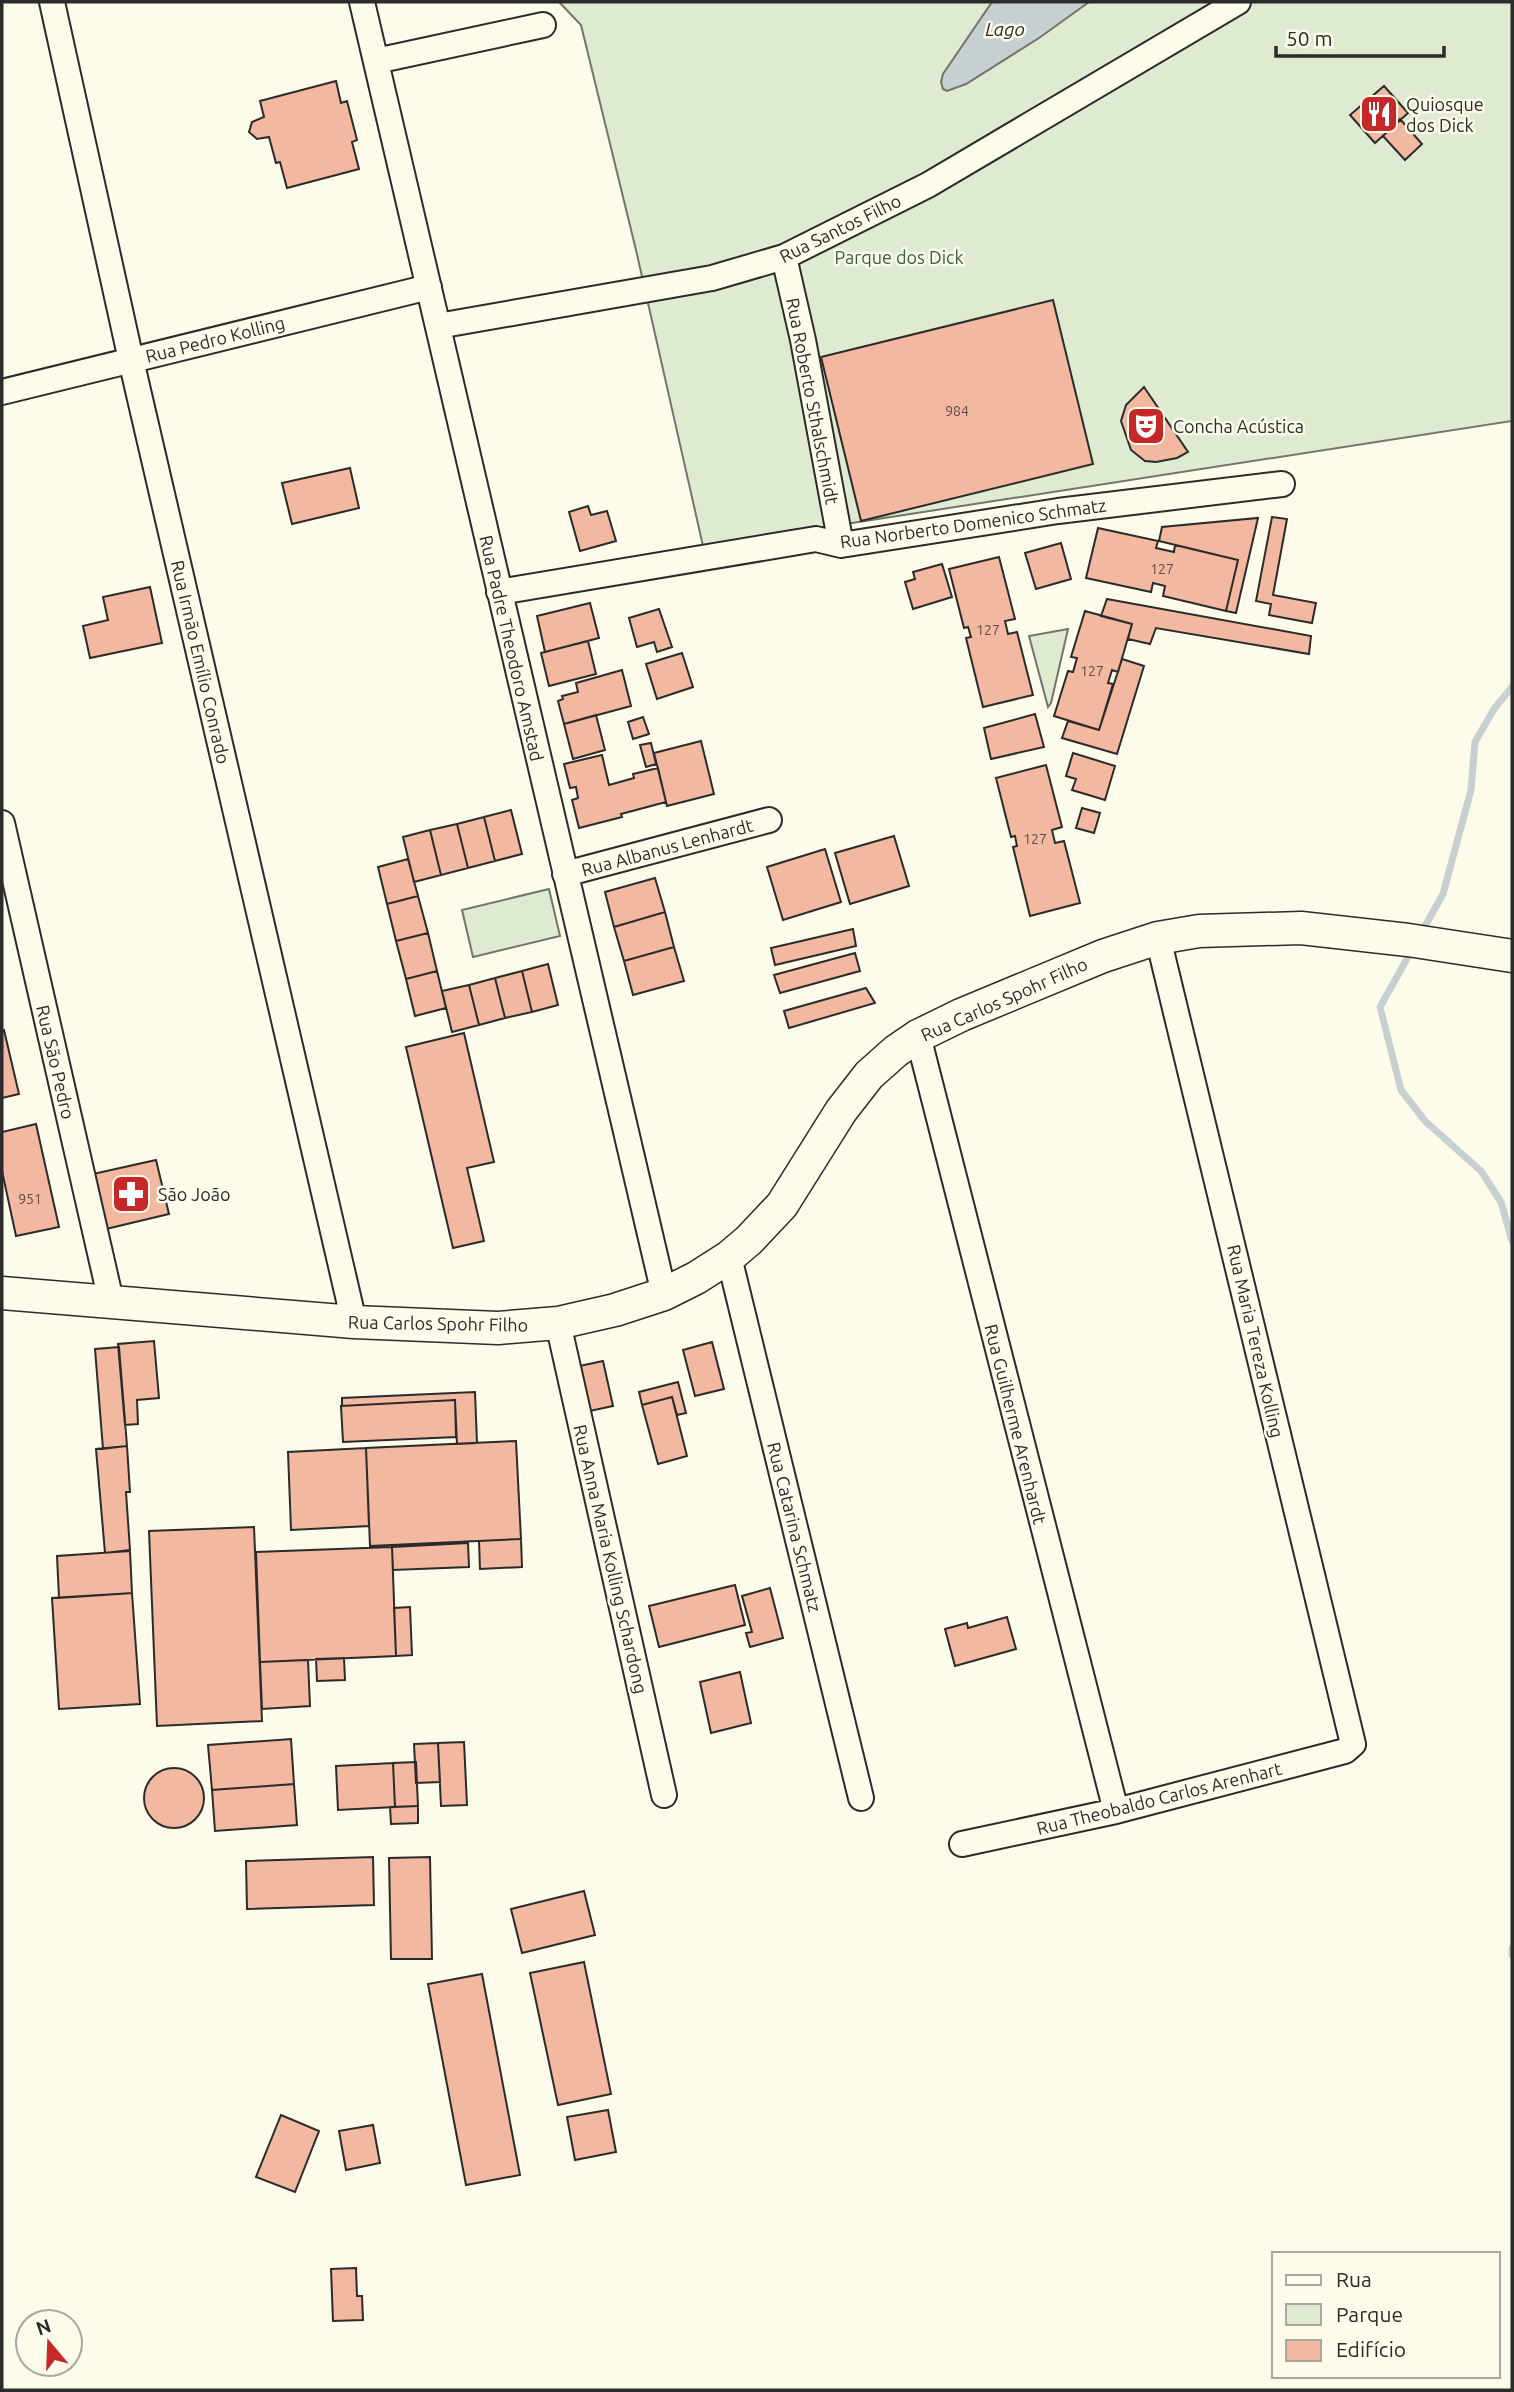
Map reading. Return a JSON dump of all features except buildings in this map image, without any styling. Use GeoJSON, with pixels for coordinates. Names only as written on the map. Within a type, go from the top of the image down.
{"type":"FeatureCollection","features":[{"type":"Feature","properties":{"kind":"main road","name":"Rua Carlos Spohr Filho"},"geometry":{"type":"LineString","coordinates":[[2,1293],[354,1322],[498,1328],[558,1323],[615,1310],[664,1294],[729,1257],[782,1205],[841,1111],[869,1075],[918,1036],[1058,974],[1158,938],[1199,931],[1301,928],[1512,956]]}},
{"type":"Feature","properties":{"kind":"street","name":"Rua Irmão Emílio Conrado"},"geometry":{"type":"LineString","coordinates":[[52,2],[131,360],[354,1322]]}},
{"type":"Feature","properties":{"kind":"street","name":"Rua Padre Theodoro Amstad"},"geometry":{"type":"LineString","coordinates":[[362,2],[664,1294]]}},
{"type":"Feature","properties":{"kind":"street","name":"Rua Santos Filho"},"geometry":{"type":"LineString","coordinates":[[438,326],[712,278],[784,257],[928,186],[1238,2]]}},
{"type":"Feature","properties":{"kind":"street"},"geometry":{"type":"LineString","coordinates":[[376,61],[542,25]]}},
{"type":"Feature","properties":{"kind":"street","name":"Rua Roberto Sthalschmidt"},"geometry":{"type":"LineString","coordinates":[[784,257],[803,340],[841,545]]}},
{"type":"Feature","properties":{"kind":"street","name":"Rua Pedro Kolling"},"geometry":{"type":"LineString","coordinates":[[2,392],[429,287]]}},
{"type":"Feature","properties":{"kind":"street","name":"Rua Norberto Domenico Schmatz"},"geometry":{"type":"LineString","coordinates":[[499,592],[816,539],[841,545],[1058,511],[1282,484]]}},
{"type":"Feature","properties":{"kind":"street","name":"Rua Albanus Lenhardt"},"geometry":{"type":"LineString","coordinates":[[565,874],[769,820]]}},
{"type":"Feature","properties":{"kind":"street","name":"Rua São Pedro"},"geometry":{"type":"LineString","coordinates":[[2,823],[111,1301]]}},
{"type":"Feature","properties":{"kind":"street","name":"Rua Maria Tereza Kolling"},"geometry":{"type":"LineString","coordinates":[[1158,938],[1353,1744]]}},
{"type":"Feature","properties":{"kind":"street","name":"Rua Guilherme Arenhardt"},"geometry":{"type":"LineString","coordinates":[[918,1036],[1116,1811]]}},
{"type":"Feature","properties":{"kind":"street","name":"Rua Catarina Schmatz"},"geometry":{"type":"LineString","coordinates":[[729,1257],[861,1798]]}},
{"type":"Feature","properties":{"kind":"street","name":"Rua Anna Maria Kolling Schardong"},"geometry":{"type":"LineString","coordinates":[[558,1323],[664,1795]]}},
{"type":"Feature","properties":{"kind":"street","name":"Rua Theobaldo Carlos Arenhart"},"geometry":{"type":"LineString","coordinates":[[962,1844],[1116,1811],[1345,1751],[1353,1744]]}},
{"type":"Feature","properties":{"kind":"green space","name":"Parque dos Dick"},"geometry":{"type":"Polygon","coordinates":[[[559,2],[1512,2],[1512,421],[703,546],[636,250],[581,25],[559,2]]]}},
{"type":"Feature","properties":{"kind":"green space"},"geometry":{"type":"Polygon","coordinates":[[[1068,629],[1051,703],[1048,707],[1029,636],[1068,629]]]}},
{"type":"Feature","properties":{"kind":"green space"},"geometry":{"type":"Polygon","coordinates":[[[549,889],[560,936],[473,957],[462,910],[549,889]]]}},
{"type":"Feature","properties":{"kind":"water","name":"Lago"},"geometry":{"type":"Polygon","coordinates":[[[992,2],[1089,2],[1039,38],[966,84],[947,91],[943,89],[943,74],[992,2]]]}},
{"type":"Feature","properties":{"kind":"waterway"},"geometry":{"type":"LineString","coordinates":[[1420,935],[1443,894],[1471,790],[1475,742],[1494,709],[1512,687]]}},
{"type":"Feature","properties":{"kind":"waterway"},"geometry":{"type":"LineString","coordinates":[[1413,948],[1380,1007],[1401,1090],[1425,1121],[1481,1171],[1501,1202],[1512,1241]]}},
{"type":"Feature","properties":{"kind":"waterway"},"geometry":{"type":"LineString","coordinates":[[1512,1948],[1512,1955]]}},
{"type":"Feature","properties":{"kind":"place","name":"Quiosque dos Dick"},"geometry":{"type":"Point","coordinates":[1379,114]}},
{"type":"Feature","properties":{"kind":"place","name":"Concha Acústica"},"geometry":{"type":"Point","coordinates":[1146,426]}},
{"type":"Feature","properties":{"kind":"place","name":"São João"},"geometry":{"type":"Point","coordinates":[131,1194]}}]}
